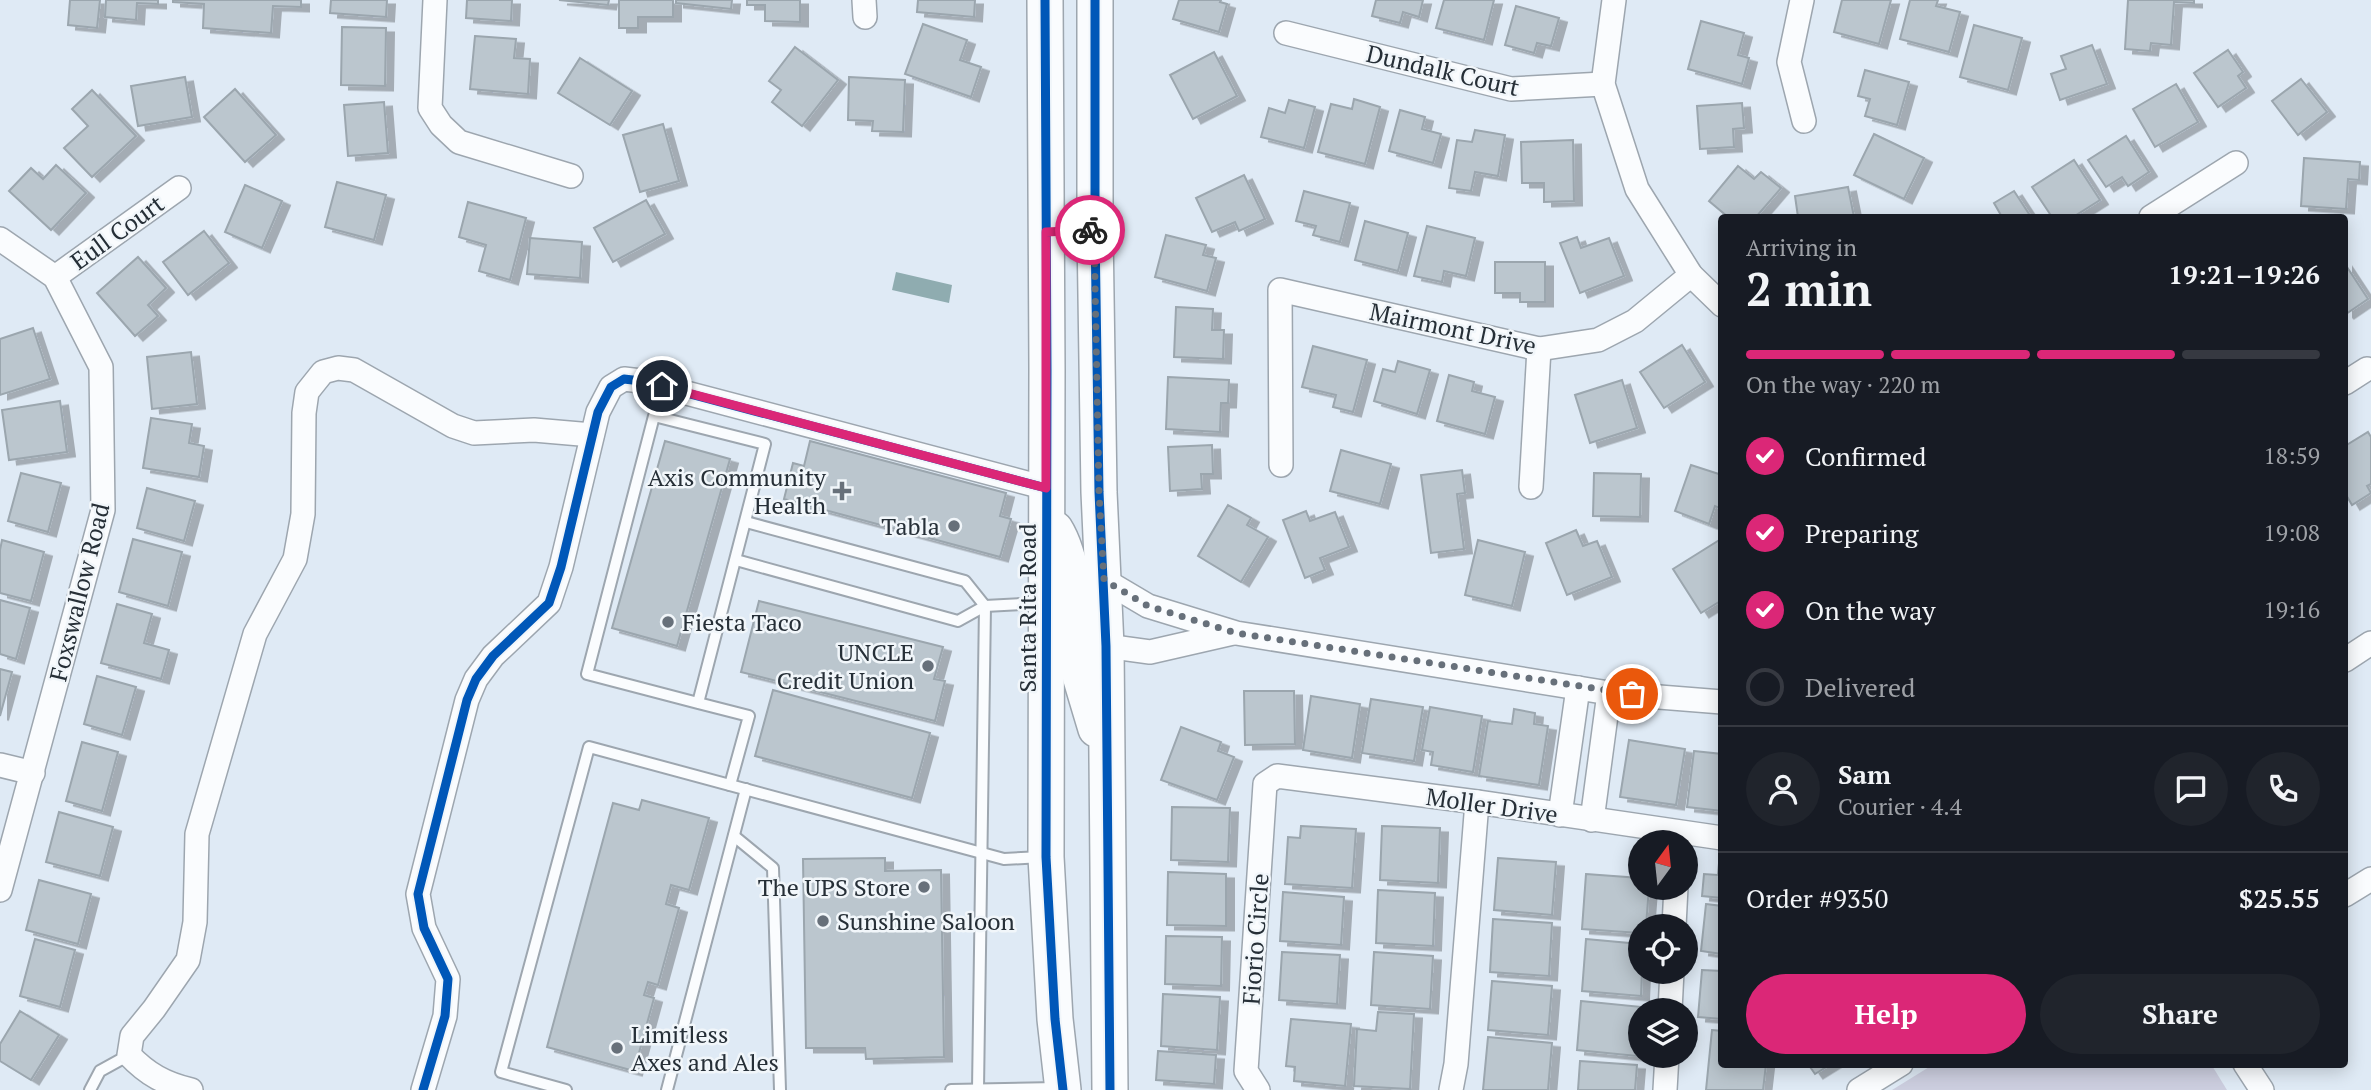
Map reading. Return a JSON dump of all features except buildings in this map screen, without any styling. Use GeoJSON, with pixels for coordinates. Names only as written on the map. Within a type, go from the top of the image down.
{"type":"FeatureCollection","features":[{"type":"Feature","properties":{"kind":"main road","name":"Santa Rita Road"},"geometry":{"type":"LineString","coordinates":[[1045,0],[1046,857],[1055,1019],[1063,1089]]}},
{"type":"Feature","properties":{"kind":"main road"},"geometry":{"type":"LineString","coordinates":[[1095,0],[1094,230],[1099,479],[1106,646],[1110,1090]]}},
{"type":"Feature","properties":{"kind":"main road"},"geometry":{"type":"LineString","coordinates":[[1046,232],[1094,230]]}},
{"type":"Feature","properties":{"kind":"main road"},"geometry":{"type":"LineString","coordinates":[[1046,501],[1062,540],[1085,615],[1106,646]]}},
{"type":"Feature","properties":{"kind":"main road"},"geometry":{"type":"LineString","coordinates":[[1047,602],[1072,639],[1081,679],[1107,763]]}},
{"type":"Feature","properties":{"kind":"street"},"geometry":{"type":"LineString","coordinates":[[435,0],[430,108],[441,125],[459,142],[571,176]]}},
{"type":"Feature","properties":{"kind":"street"},"geometry":{"type":"LineString","coordinates":[[1614,0],[1603,84],[1637,189],[1691,275],[1718,301]]}},
{"type":"Feature","properties":{"kind":"street"},"geometry":{"type":"LineString","coordinates":[[1802,0],[1789,62],[1804,121]]}},
{"type":"Feature","properties":{"kind":"street","name":"Dundalk Court"},"geometry":{"type":"LineString","coordinates":[[1286,33],[1511,89],[1603,84]]}},
{"type":"Feature","properties":{"kind":"street"},"geometry":{"type":"LineString","coordinates":[[2156,214],[2236,163]]}},
{"type":"Feature","properties":{"kind":"street","name":"Eull Court"},"geometry":{"type":"LineString","coordinates":[[55,277],[179,188]]}},
{"type":"Feature","properties":{"kind":"street","name":"Foxswallow Road"},"geometry":{"type":"LineString","coordinates":[[0,239],[55,277],[101,367],[103,510],[0,890]]}},
{"type":"Feature","properties":{"kind":"street","name":"Mairmont Drive"},"geometry":{"type":"LineString","coordinates":[[1281,465],[1280,290],[1539,349],[1598,340],[1635,321],[1691,275]]}},
{"type":"Feature","properties":{"kind":"street"},"geometry":{"type":"LineString","coordinates":[[1531,487],[1539,349]]}},
{"type":"Feature","properties":{"kind":"street"},"geometry":{"type":"LineString","coordinates":[[191,1090],[170,1085],[144,1071],[129,1055],[132,1036],[188,960],[195,922],[197,834],[256,634],[295,559],[303,514],[304,413],[307,392],[323,372],[338,368],[354,370],[453,425],[474,433],[534,430],[592,435]]}},
{"type":"Feature","properties":{"kind":"street"},"geometry":{"type":"LineString","coordinates":[[2348,381],[2367,369]]}},
{"type":"Feature","properties":{"kind":"street"},"geometry":{"type":"LineString","coordinates":[[423,1090],[445,1016],[448,979],[424,928],[418,894],[464,713],[476,679],[493,656],[548,603],[561,567],[598,412],[611,387],[624,379],[641,381],[1046,501]]}},
{"type":"Feature","properties":{"kind":"street"},"geometry":{"type":"LineString","coordinates":[[1104,580],[1148,606],[1236,633],[1609,693],[1718,702]]}},
{"type":"Feature","properties":{"kind":"street"},"geometry":{"type":"LineString","coordinates":[[1106,646],[1150,652],[1236,633]]}},
{"type":"Feature","properties":{"kind":"street"},"geometry":{"type":"LineString","coordinates":[[2348,658],[2371,643]]}},
{"type":"Feature","properties":{"kind":"street"},"geometry":{"type":"LineString","coordinates":[[1560,815],[1578,688]]}},
{"type":"Feature","properties":{"kind":"street"},"geometry":{"type":"LineString","coordinates":[[1592,820],[1609,693]]}},
{"type":"Feature","properties":{"kind":"street"},"geometry":{"type":"LineString","coordinates":[[0,765],[33,773]]}},
{"type":"Feature","properties":{"kind":"street","name":"Moller Drive"},"geometry":{"type":"LineString","coordinates":[[1265,784],[1277,776],[1477,802],[1643,830]]}},
{"type":"Feature","properties":{"kind":"street","name":"Fiorio Circle"},"geometry":{"type":"LineString","coordinates":[[1258,1090],[1246,1071],[1265,784]]}},
{"type":"Feature","properties":{"kind":"street"},"geometry":{"type":"LineString","coordinates":[[1451,1090],[1456,1064],[1477,802]]}},
{"type":"Feature","properties":{"kind":"street","name":"Moller Drive"},"geometry":{"type":"LineString","coordinates":[[1698,837],[1718,838]]}},
{"type":"Feature","properties":{"kind":"street"},"geometry":{"type":"LineString","coordinates":[[2348,893],[2371,879]]}},
{"type":"Feature","properties":{"kind":"street"},"geometry":{"type":"LineString","coordinates":[[1665,1090],[1666,1068]]}},
{"type":"Feature","properties":{"kind":"street"},"geometry":{"type":"LineString","coordinates":[[1859,1090],[1894,1068]]}},
{"type":"Feature","properties":{"kind":"street"},"geometry":{"type":"LineString","coordinates":[[2248,1068],[2262,1090]]}},
{"type":"Feature","properties":{"kind":"lane"},"geometry":{"type":"LineString","coordinates":[[698,703],[765,444],[654,416],[587,674],[698,703],[749,716],[730,785]]}},
{"type":"Feature","properties":{"kind":"lane"},"geometry":{"type":"LineString","coordinates":[[746,522],[965,581],[985,606],[978,1090]]}},
{"type":"Feature","properties":{"kind":"lane"},"geometry":{"type":"LineString","coordinates":[[736,561],[958,621],[985,606],[1047,602]]}},
{"type":"Feature","properties":{"kind":"lane"},"geometry":{"type":"LineString","coordinates":[[566,1090],[501,1072],[589,747],[1004,859],[1046,857]]}},
{"type":"Feature","properties":{"kind":"lane"},"geometry":{"type":"LineString","coordinates":[[667,1090],[746,789]]}},
{"type":"Feature","properties":{"kind":"lane"},"geometry":{"type":"LineString","coordinates":[[734,836],[774,867],[780,1090]]}},
{"type":"Feature","properties":{"kind":"lane"},"geometry":{"type":"LineString","coordinates":[[90,1090],[100,1071],[129,1055]]}},
{"type":"Feature","properties":{"kind":"lane"},"geometry":{"type":"LineString","coordinates":[[951,1090],[1063,1089]]}},
{"type":"Feature","properties":{"kind":"shaded area"},"geometry":{"type":"Polygon","coordinates":[[[896,272],[952,285],[949,303],[892,290],[896,272]]]}},
{"type":"Feature","properties":{"kind":"shaded area"},"geometry":{"type":"Polygon","coordinates":[[[1928,1068],[2213,1068],[2227,1090],[1892,1090],[1928,1068]]]}},
{"type":"Feature","properties":{"kind":"cycle path"},"geometry":{"type":"LineString","coordinates":[[1045,0],[1046,857],[1055,1019],[1063,1090]]}},
{"type":"Feature","properties":{"kind":"cycle path"},"geometry":{"type":"LineString","coordinates":[[1095,0],[1095,230],[1099,492],[1106,646],[1110,1090]]}},
{"type":"Feature","properties":{"kind":"cycle path"},"geometry":{"type":"LineString","coordinates":[[423,1090],[445,1016],[448,979],[424,928],[418,894],[467,700],[476,679],[493,656],[549,603],[561,567],[598,412],[611,387],[624,379],[641,381],[1046,488]]}},
{"type":"Feature","properties":{"kind":"way so far"},"geometry":{"type":"LineString","coordinates":[[1090,230],[1094,230],[1099,492],[1104,580],[1148,606],[1236,633],[1609,693],[1632,694]]}},
{"type":"Feature","properties":{"kind":"place","name":"Axis Community Health"},"geometry":{"type":"Point","coordinates":[842,491]}},
{"type":"Feature","properties":{"kind":"place","name":"Tabla"},"geometry":{"type":"Point","coordinates":[954,526]}},
{"type":"Feature","properties":{"kind":"place","name":"Fiesta Taco"},"geometry":{"type":"Point","coordinates":[668,622]}},
{"type":"Feature","properties":{"kind":"place","name":"UNCLE Credit Union"},"geometry":{"type":"Point","coordinates":[928,666]}},
{"type":"Feature","properties":{"kind":"place","name":"The UPS Store"},"geometry":{"type":"Point","coordinates":[924,887]}},
{"type":"Feature","properties":{"kind":"place","name":"Sunshine Saloon"},"geometry":{"type":"Point","coordinates":[823,921]}},
{"type":"Feature","properties":{"kind":"place","name":"Limitless Axes and Ales"},"geometry":{"type":"Point","coordinates":[617,1048]}},
{"type":"Feature","properties":{"kind":"route"},"geometry":{"type":"LineString","coordinates":[[662,386],[1046,488],[1046,232],[1090,230]]}}]}
